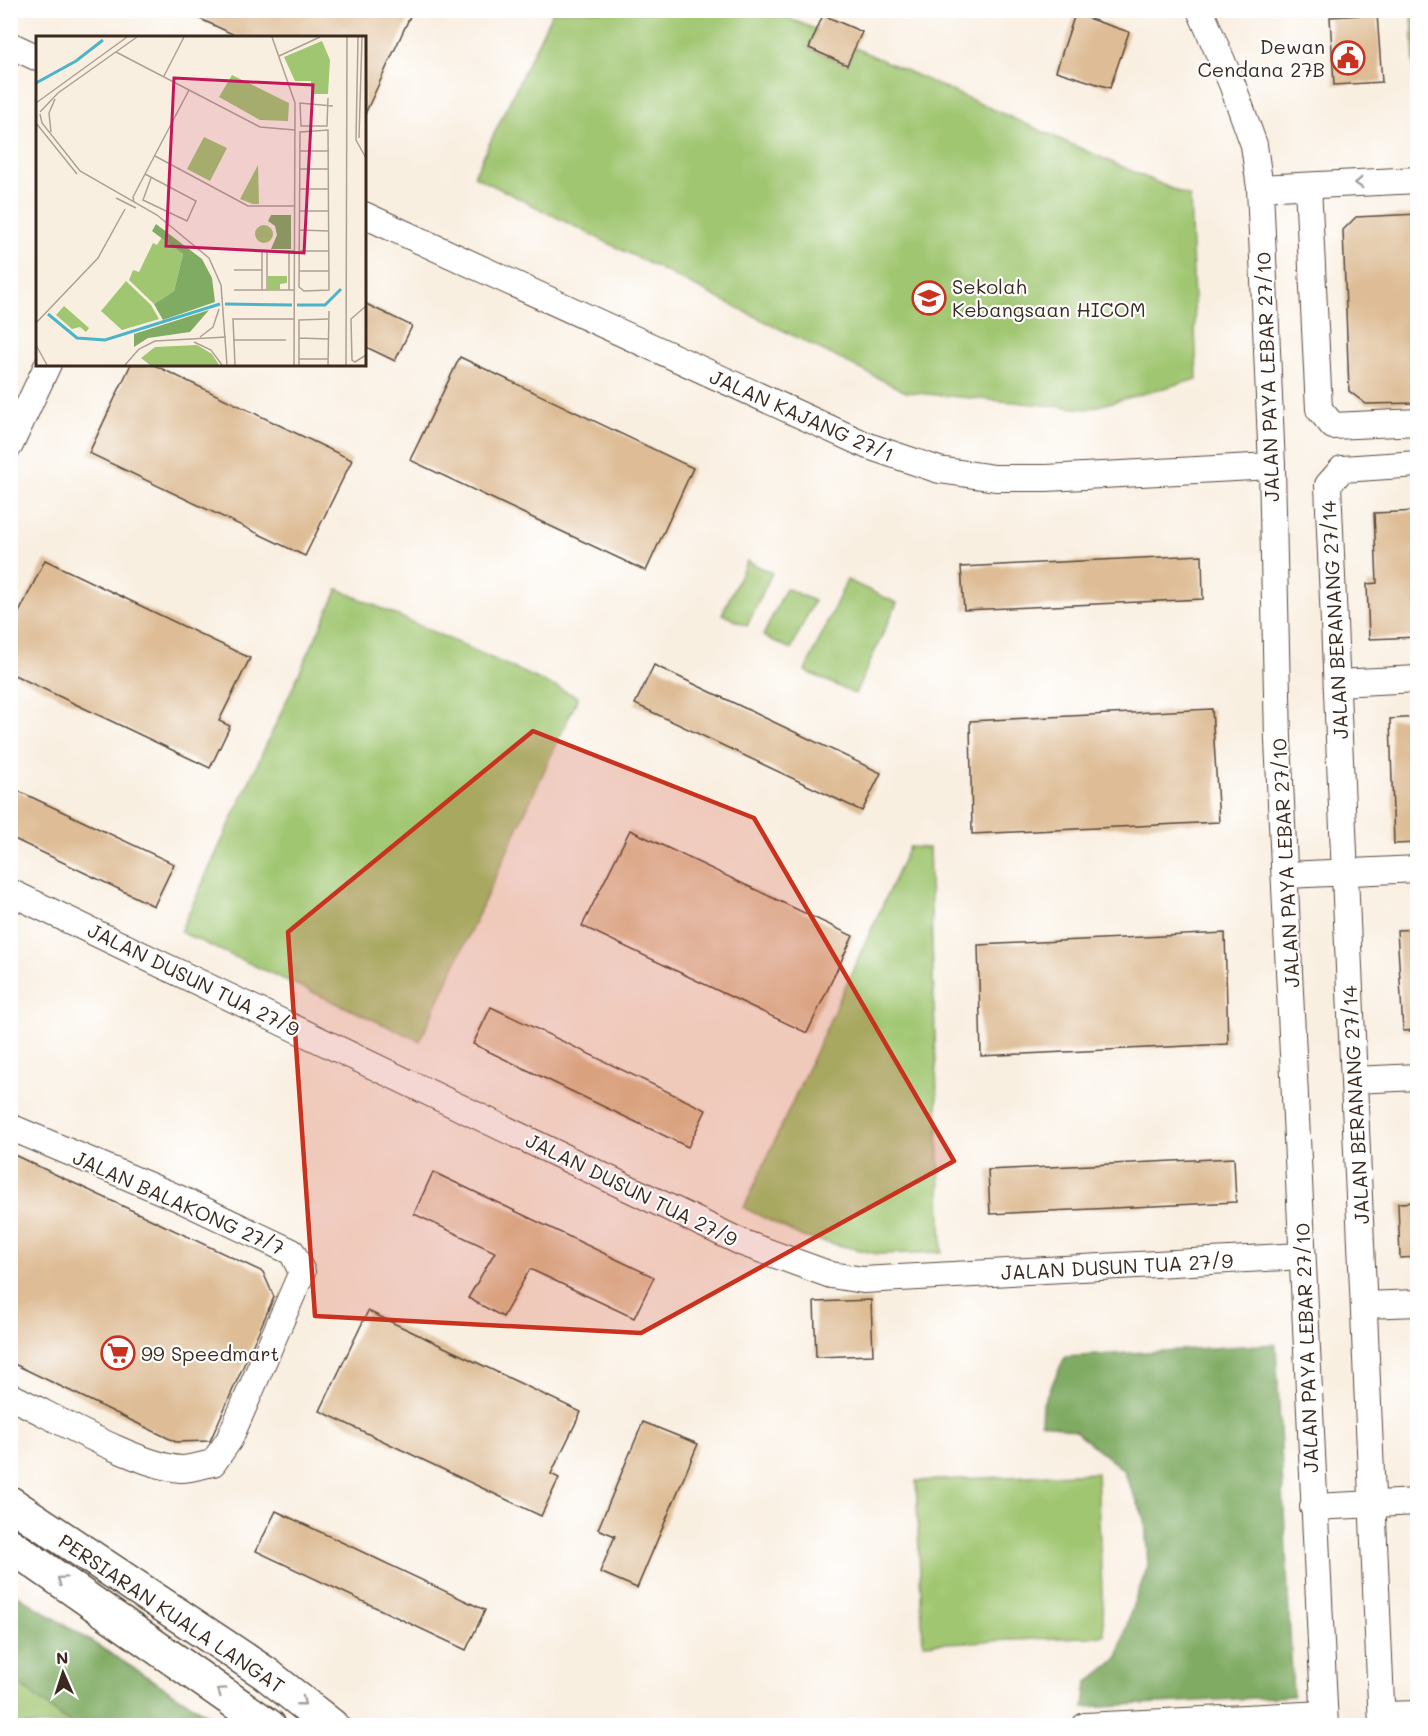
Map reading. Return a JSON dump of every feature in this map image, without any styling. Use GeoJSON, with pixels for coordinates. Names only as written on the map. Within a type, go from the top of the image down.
{"type":"FeatureCollection","features":[{"type":"Feature","properties":{"kind":"main road","name":"PERSIARAN KUALA LANGAT"},"geometry":{"type":"LineString","coordinates":[[10,1503],[265,1673],[332,1725]]}},
{"type":"Feature","properties":{"kind":"main road","name":"PERSIARAN KUALA LANGAT"},"geometry":{"type":"LineString","coordinates":[[10,1545],[269,1725]]}},
{"type":"Feature","properties":{"kind":"street","name":"JALAN PAYA LEBAR 27/10"},"geometry":{"type":"LineString","coordinates":[[1200,10],[1232,84],[1254,145],[1260,188],[1272,466],[1278,740],[1324,1720]]}},
{"type":"Feature","properties":{"kind":"street"},"geometry":{"type":"LineString","coordinates":[[10,45],[36,57]]}},
{"type":"Feature","properties":{"kind":"street"},"geometry":{"type":"LineString","coordinates":[[1260,188],[1418,180]]}},
{"type":"Feature","properties":{"kind":"street"},"geometry":{"type":"LineString","coordinates":[[1308,186],[1319,409],[1333,426],[1418,422]]}},
{"type":"Feature","properties":{"kind":"street","name":"JALAN KAJANG 27/1"},"geometry":{"type":"LineString","coordinates":[[366,216],[868,446],[939,470],[995,478],[1046,478],[1272,466]]}},
{"type":"Feature","properties":{"kind":"street"},"geometry":{"type":"LineString","coordinates":[[10,445],[47,366]]}},
{"type":"Feature","properties":{"kind":"street","name":"JALAN BERANANG 27/14"},"geometry":{"type":"LineString","coordinates":[[1382,1720],[1328,485],[1342,469],[1418,464]]}},
{"type":"Feature","properties":{"kind":"street"},"geometry":{"type":"LineString","coordinates":[[1337,683],[1418,679]]}},
{"type":"Feature","properties":{"kind":"street"},"geometry":{"type":"LineString","coordinates":[[1286,875],[1418,869]]}},
{"type":"Feature","properties":{"kind":"street","name":"JALAN DUSUN TUA 27/9"},"geometry":{"type":"LineString","coordinates":[[10,892],[743,1243],[831,1275],[864,1280],[1302,1256]]}},
{"type":"Feature","properties":{"kind":"street"},"geometry":{"type":"LineString","coordinates":[[1354,1080],[1418,1077]]}},
{"type":"Feature","properties":{"kind":"street","name":"JALAN BALAKONG 27/7"},"geometry":{"type":"LineString","coordinates":[[10,1127],[178,1198],[292,1252],[302,1272],[229,1440],[213,1463],[182,1469],[134,1455],[10,1396]]}},
{"type":"Feature","properties":{"kind":"street"},"geometry":{"type":"LineString","coordinates":[[1364,1305],[1418,1303]]}},
{"type":"Feature","properties":{"kind":"street"},"geometry":{"type":"LineString","coordinates":[[1313,1507],[1418,1502]]}},
{"type":"Feature","properties":{"kind":"street"},"geometry":{"type":"LineString","coordinates":[[1382,1720],[1418,1714]]}},
{"type":"Feature","properties":{"kind":"street"},"geometry":{"type":"LineString","coordinates":[[1085,1725],[1324,1720]]}},
{"type":"Feature","properties":{"kind":"highlighted area"},"geometry":{"type":"Polygon","coordinates":[[[533,731],[754,818],[954,1161],[641,1333],[315,1316],[288,932],[533,731]]]}},
{"type":"Feature","properties":{"kind":"green space","name":"Sekolah Kebangsaan HICOM"},"geometry":{"type":"Polygon","coordinates":[[[553,11],[771,11],[817,30],[809,48],[847,65],[855,48],[1190,197],[1197,379],[1087,409],[906,392],[474,176],[553,11]]]}},
{"type":"Feature","properties":{"kind":"green space"},"geometry":{"type":"Polygon","coordinates":[[[1412,11],[1417,11],[1417,87],[1415,88],[1412,11]]]}},
{"type":"Feature","properties":{"kind":"green space"},"geometry":{"type":"Polygon","coordinates":[[[747,561],[772,573],[747,626],[722,614],[747,561]]]}},
{"type":"Feature","properties":{"kind":"green space"},"geometry":{"type":"Polygon","coordinates":[[[847,580],[897,603],[855,694],[805,671],[847,580]]]}},
{"type":"Feature","properties":{"kind":"green space"},"geometry":{"type":"Polygon","coordinates":[[[786,588],[814,601],[791,649],[763,636],[786,588]]]}},
{"type":"Feature","properties":{"kind":"green space"},"geometry":{"type":"Polygon","coordinates":[[[338,589],[578,697],[420,1041],[180,932],[338,589]]]}},
{"type":"Feature","properties":{"kind":"green space"},"geometry":{"type":"Polygon","coordinates":[[[909,847],[929,848],[942,1252],[878,1254],[803,1237],[744,1208],[909,847]]]}},
{"type":"Feature","properties":{"kind":"green space"},"geometry":{"type":"Polygon","coordinates":[[[1276,1344],[1293,1696],[1084,1707],[1087,1683],[1118,1658],[1131,1611],[1148,1566],[1145,1519],[1122,1469],[1075,1431],[1041,1422],[1042,1405],[1065,1357],[1276,1344]]]}},
{"type":"Feature","properties":{"kind":"green space"},"geometry":{"type":"Polygon","coordinates":[[[1097,1473],[1104,1636],[923,1644],[916,1481],[1097,1473]]]}},
{"type":"Feature","properties":{"kind":"green space"},"geometry":{"type":"Polygon","coordinates":[[[11,1591],[224,1725],[72,1725],[11,1678],[11,1591]]]}},
{"type":"Feature","properties":{"kind":"green space"},"geometry":{"type":"Polygon","coordinates":[[[11,1678],[72,1725],[11,1725],[11,1678]]]}},
{"type":"Feature","properties":{"kind":"building"},"geometry":{"type":"Polygon","coordinates":[[[181,10],[413,10],[366,112],[366,36],[237,36],[181,10]]]}},
{"type":"Feature","properties":{"kind":"building"},"geometry":{"type":"Polygon","coordinates":[[[1075,14],[1129,32],[1110,88],[1056,71],[1075,14]]]}},
{"type":"Feature","properties":{"kind":"building"},"geometry":{"type":"Polygon","coordinates":[[[1377,14],[1382,82],[1334,85],[1330,17],[1377,14]]]}},
{"type":"Feature","properties":{"kind":"building"},"geometry":{"type":"Polygon","coordinates":[[[823,15],[862,32],[847,65],[809,48],[823,15]]]}},
{"type":"Feature","properties":{"kind":"building"},"geometry":{"type":"Polygon","coordinates":[[[1418,214],[1418,403],[1366,404],[1349,391],[1343,230],[1356,217],[1418,214]]]}},
{"type":"Feature","properties":{"kind":"building"},"geometry":{"type":"Polygon","coordinates":[[[366,304],[412,326],[395,361],[366,347],[366,304]]]}},
{"type":"Feature","properties":{"kind":"building"},"geometry":{"type":"Polygon","coordinates":[[[460,357],[693,468],[646,571],[410,460],[460,357]]]}},
{"type":"Feature","properties":{"kind":"building"},"geometry":{"type":"Polygon","coordinates":[[[130,366],[156,366],[352,460],[305,556],[89,453],[130,366]]]}},
{"type":"Feature","properties":{"kind":"building"},"geometry":{"type":"Polygon","coordinates":[[[1418,511],[1418,637],[1369,639],[1367,584],[1377,583],[1374,513],[1418,511]]]}},
{"type":"Feature","properties":{"kind":"building"},"geometry":{"type":"Polygon","coordinates":[[[1202,555],[1203,599],[964,610],[961,567],[1202,555]]]}},
{"type":"Feature","properties":{"kind":"building"},"geometry":{"type":"Polygon","coordinates":[[[45,560],[250,658],[219,721],[230,726],[210,768],[10,673],[10,631],[45,560]]]}},
{"type":"Feature","properties":{"kind":"building"},"geometry":{"type":"Polygon","coordinates":[[[654,665],[881,773],[862,811],[635,704],[654,665]]]}},
{"type":"Feature","properties":{"kind":"building"},"geometry":{"type":"Polygon","coordinates":[[[1212,709],[1219,822],[972,834],[970,721],[1212,709]]]}},
{"type":"Feature","properties":{"kind":"building"},"geometry":{"type":"Polygon","coordinates":[[[1418,717],[1418,843],[1394,844],[1390,719],[1418,717]]]}},
{"type":"Feature","properties":{"kind":"building"},"geometry":{"type":"Polygon","coordinates":[[[10,787],[174,864],[154,906],[10,837],[10,787]]]}},
{"type":"Feature","properties":{"kind":"building"},"geometry":{"type":"Polygon","coordinates":[[[630,830],[853,936],[807,1033],[582,926],[630,830]]]}},
{"type":"Feature","properties":{"kind":"building"},"geometry":{"type":"Polygon","coordinates":[[[1418,929],[1418,1030],[1403,1031],[1397,930],[1418,929]]]}},
{"type":"Feature","properties":{"kind":"building"},"geometry":{"type":"Polygon","coordinates":[[[1225,933],[1228,1044],[981,1056],[978,945],[1225,933]]]}},
{"type":"Feature","properties":{"kind":"building"},"geometry":{"type":"Polygon","coordinates":[[[491,1007],[706,1110],[688,1147],[473,1044],[491,1007]]]}},
{"type":"Feature","properties":{"kind":"building"},"geometry":{"type":"Polygon","coordinates":[[[10,1153],[263,1272],[274,1297],[210,1441],[176,1442],[10,1362],[10,1153]]]}},
{"type":"Feature","properties":{"kind":"building"},"geometry":{"type":"Polygon","coordinates":[[[1234,1158],[1236,1202],[990,1214],[988,1170],[1234,1158]]]}},
{"type":"Feature","properties":{"kind":"building"},"geometry":{"type":"Polygon","coordinates":[[[433,1172],[654,1277],[634,1318],[530,1269],[503,1317],[468,1298],[495,1252],[414,1214],[433,1172]]]}},
{"type":"Feature","properties":{"kind":"building"},"geometry":{"type":"Polygon","coordinates":[[[1418,1202],[1418,1257],[1400,1258],[1398,1203],[1418,1202]]]}},
{"type":"Feature","properties":{"kind":"building"},"geometry":{"type":"Polygon","coordinates":[[[871,1300],[873,1355],[816,1357],[814,1302],[871,1300]]]}},
{"type":"Feature","properties":{"kind":"building"},"geometry":{"type":"Polygon","coordinates":[[[368,1311],[581,1412],[551,1474],[559,1478],[541,1516],[320,1411],[368,1311]]]}},
{"type":"Feature","properties":{"kind":"building"},"geometry":{"type":"Polygon","coordinates":[[[643,1422],[698,1444],[637,1588],[600,1572],[615,1536],[598,1529],[643,1422]]]}},
{"type":"Feature","properties":{"kind":"building"},"geometry":{"type":"Polygon","coordinates":[[[276,1511],[485,1610],[466,1650],[256,1551],[276,1511]]]}},
{"type":"Feature","properties":{"kind":"place","name":"Dewan Cendana 27B"},"geometry":{"type":"Point","coordinates":[1348,58]}},
{"type":"Feature","properties":{"kind":"place","name":"Sekolah Kebangsaan HICOM"},"geometry":{"type":"Point","coordinates":[929,298]}},
{"type":"Feature","properties":{"kind":"place","name":"99 Speedmart"},"geometry":{"type":"Point","coordinates":[118,1353]}}]}
